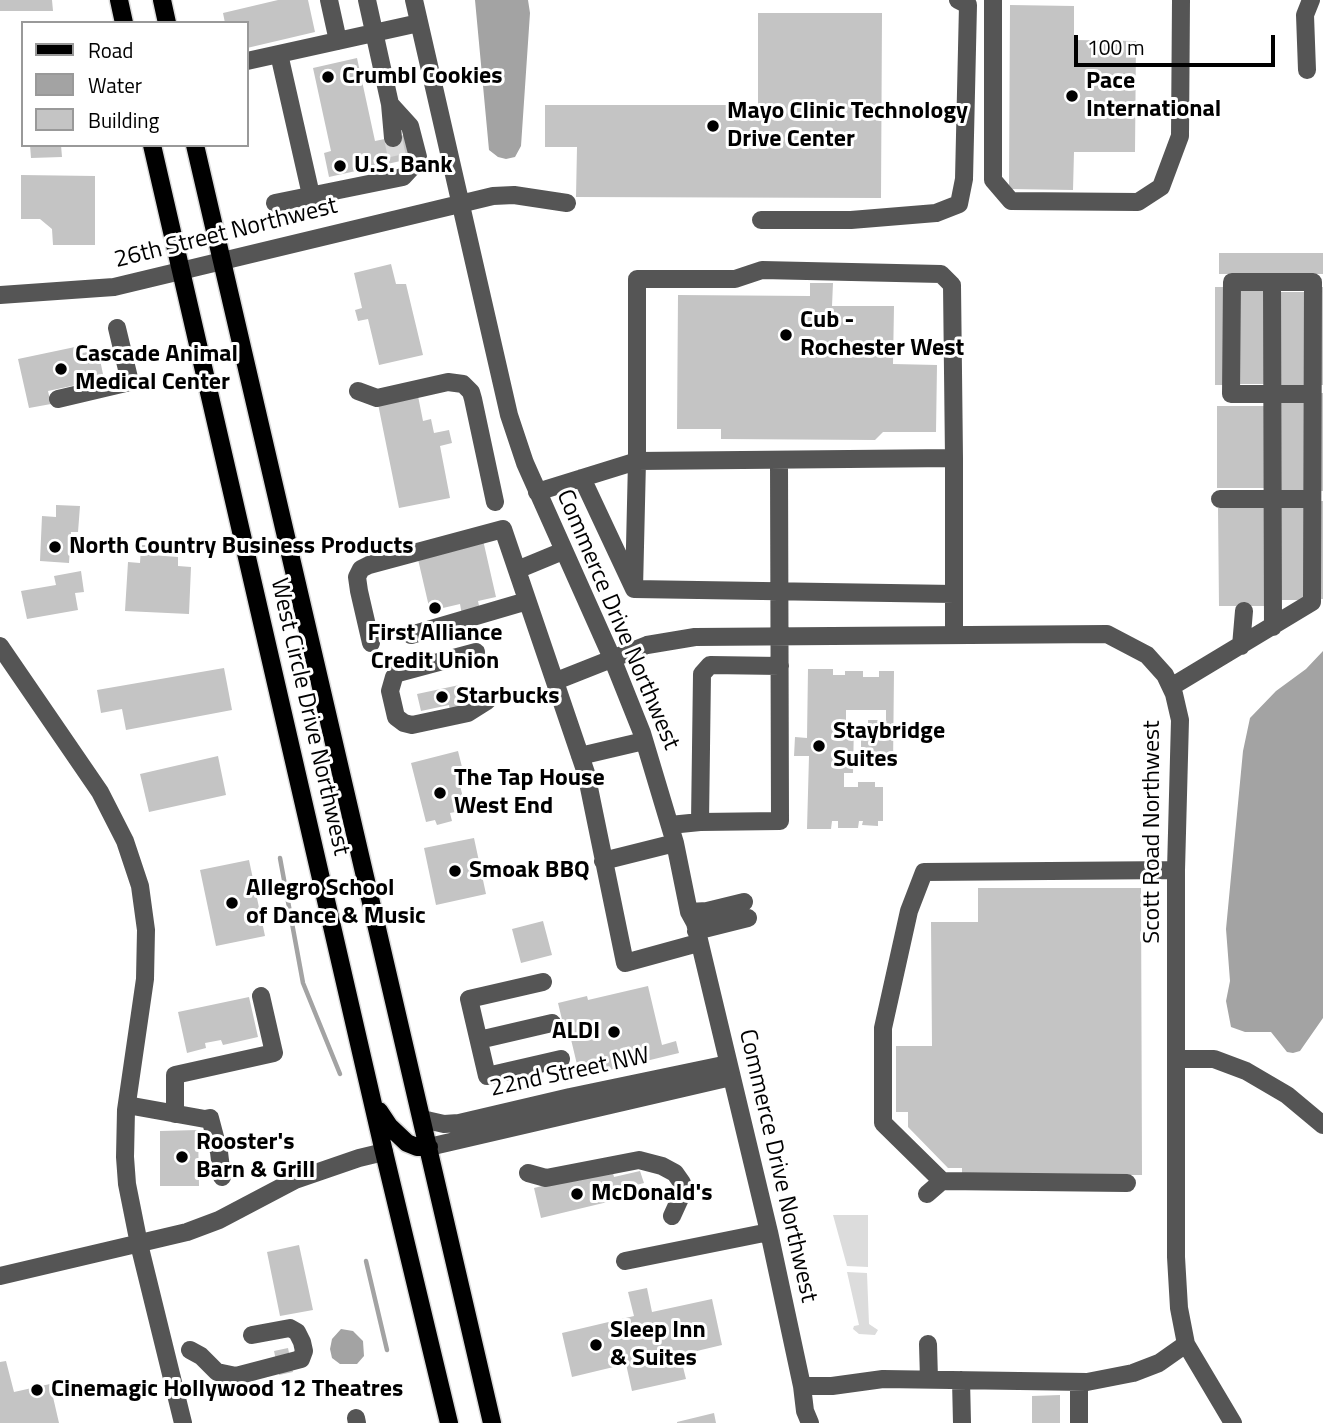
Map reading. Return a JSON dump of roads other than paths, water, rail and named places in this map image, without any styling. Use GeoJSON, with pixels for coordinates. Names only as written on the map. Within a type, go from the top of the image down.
{"type":"FeatureCollection","features":[{"type":"Feature","properties":{"kind":"main road"},"geometry":{"type":"LineString","coordinates":[[119,0],[124,21]]}},
{"type":"Feature","properties":{"kind":"main road"},"geometry":{"type":"LineString","coordinates":[[162,0],[167,21]]}},
{"type":"Feature","properties":{"kind":"main road","name":"West Circle Drive Northwest"},"geometry":{"type":"LineString","coordinates":[[152,147],[449,1423]]}},
{"type":"Feature","properties":{"kind":"main road","name":"West Circle Drive Northwest"},"geometry":{"type":"LineString","coordinates":[[195,147],[492,1423]]}},
{"type":"Feature","properties":{"kind":"main road"},"geometry":{"type":"LineString","coordinates":[[373,1102],[399,1137],[417,1147],[429,1147]]}},
{"type":"Feature","properties":{"kind":"street"},"geometry":{"type":"LineString","coordinates":[[329,0],[338,41]]}},
{"type":"Feature","properties":{"kind":"street"},"geometry":{"type":"LineString","coordinates":[[367,0],[390,104],[393,138]]}},
{"type":"Feature","properties":{"kind":"street","name":"Commerce Drive Northwest"},"geometry":{"type":"LineString","coordinates":[[414,0],[509,415],[537,492],[612,657],[644,741],[673,834],[769,1232],[810,1423]]}},
{"type":"Feature","properties":{"kind":"street"},"geometry":{"type":"LineString","coordinates":[[761,220],[851,220],[936,213],[959,204],[964,179],[968,5],[958,0]]}},
{"type":"Feature","properties":{"kind":"street"},"geometry":{"type":"LineString","coordinates":[[993,0],[993,180],[1011,201],[1138,202],[1161,187],[1180,136],[1181,0]]}},
{"type":"Feature","properties":{"kind":"street"},"geometry":{"type":"LineString","coordinates":[[1307,70],[1305,15],[1311,0]]}},
{"type":"Feature","properties":{"kind":"street"},"geometry":{"type":"LineString","coordinates":[[248,61],[419,23]]}},
{"type":"Feature","properties":{"kind":"street"},"geometry":{"type":"LineString","coordinates":[[279,54],[311,195]]}},
{"type":"Feature","properties":{"kind":"street"},"geometry":{"type":"LineString","coordinates":[[275,204],[403,177],[418,157],[410,126],[390,104]]}},
{"type":"Feature","properties":{"kind":"street"},"geometry":{"type":"LineString","coordinates":[[386,181],[398,162]]}},
{"type":"Feature","properties":{"kind":"street","name":"26th Street Northwest"},"geometry":{"type":"LineString","coordinates":[[0,295],[93,290],[493,196],[514,195],[567,203]]}},
{"type":"Feature","properties":{"kind":"street"},"geometry":{"type":"LineString","coordinates":[[634,589],[637,279],[735,279],[762,270],[941,274],[953,285],[954,635]]}},
{"type":"Feature","properties":{"kind":"street"},"geometry":{"type":"LineString","coordinates":[[1171,687],[1312,602],[1313,282],[1232,282],[1231,394],[1312,394]]}},
{"type":"Feature","properties":{"kind":"street"},"geometry":{"type":"LineString","coordinates":[[1272,282],[1273,627]]}},
{"type":"Feature","properties":{"kind":"street"},"geometry":{"type":"LineString","coordinates":[[58,399],[130,382],[117,328]]}},
{"type":"Feature","properties":{"kind":"street"},"geometry":{"type":"LineString","coordinates":[[358,391],[377,398],[448,382],[463,384],[471,392],[473,399],[495,502]]}},
{"type":"Feature","properties":{"kind":"street"},"geometry":{"type":"LineString","coordinates":[[537,492],[637,461],[954,458]]}},
{"type":"Feature","properties":{"kind":"street"},"geometry":{"type":"LineString","coordinates":[[603,861],[700,822],[780,821],[779,460]]}},
{"type":"Feature","properties":{"kind":"street"},"geometry":{"type":"LineString","coordinates":[[582,478],[634,589]]}},
{"type":"Feature","properties":{"kind":"street"},"geometry":{"type":"LineString","coordinates":[[1220,499],[1312,499]]}},
{"type":"Feature","properties":{"kind":"street"},"geometry":{"type":"LineString","coordinates":[[371,643],[357,577],[360,569],[503,530],[580,756],[625,963],[695,927],[706,911],[747,911]]}},
{"type":"Feature","properties":{"kind":"street"},"geometry":{"type":"LineString","coordinates":[[517,570],[563,551]]}},
{"type":"Feature","properties":{"kind":"street"},"geometry":{"type":"LineString","coordinates":[[634,589],[954,594]]}},
{"type":"Feature","properties":{"kind":"street"},"geometry":{"type":"LineString","coordinates":[[411,635],[527,601]]}},
{"type":"Feature","properties":{"kind":"street"},"geometry":{"type":"LineString","coordinates":[[1241,646],[1244,611]]}},
{"type":"Feature","properties":{"kind":"street","name":"Scott Road Northwest"},"geometry":{"type":"LineString","coordinates":[[556,681],[612,657],[660,641],[676,639],[1107,634],[1147,655],[1165,675],[1180,720],[1176,1258],[1179,1308],[1186,1344],[1233,1423]]}},
{"type":"Feature","properties":{"kind":"street"},"geometry":{"type":"LineString","coordinates":[[0,646],[100,792],[125,841],[137,873],[146,930],[145,979],[127,1105],[127,1184],[183,1423]]}},
{"type":"Feature","properties":{"kind":"street"},"geometry":{"type":"LineString","coordinates":[[476,652],[398,673],[390,685],[390,691],[396,717],[412,725],[468,713],[487,701]]}},
{"type":"Feature","properties":{"kind":"street"},"geometry":{"type":"LineString","coordinates":[[700,822],[702,674],[710,665],[780,666]]}},
{"type":"Feature","properties":{"kind":"street"},"geometry":{"type":"LineString","coordinates":[[580,756],[644,741]]}},
{"type":"Feature","properties":{"kind":"street"},"geometry":{"type":"LineString","coordinates":[[942,1181],[883,1123],[883,1028],[909,911],[924,872],[1177,870]]}},
{"type":"Feature","properties":{"kind":"street"},"geometry":{"type":"LineString","coordinates":[[543,982],[469,999],[487,1076],[561,1059]]}},
{"type":"Feature","properties":{"kind":"street"},"geometry":{"type":"LineString","coordinates":[[176,1114],[175,1075],[274,1053],[261,996]]}},
{"type":"Feature","properties":{"kind":"street"},"geometry":{"type":"LineString","coordinates":[[479,1040],[552,1023]]}},
{"type":"Feature","properties":{"kind":"street"},"geometry":{"type":"LineString","coordinates":[[1177,1059],[1214,1059],[1246,1071],[1287,1096],[1323,1125]]}},
{"type":"Feature","properties":{"kind":"street","name":"22nd Street NW"},"geometry":{"type":"LineString","coordinates":[[422,1119],[444,1124],[459,1123],[570,1097],[730,1071]]}},
{"type":"Feature","properties":{"kind":"street","name":"22nd Street NW"},"geometry":{"type":"LineString","coordinates":[[429,1147],[730,1071]]}},
{"type":"Feature","properties":{"kind":"street"},"geometry":{"type":"LineString","coordinates":[[127,1105],[210,1118],[222,1177]]}},
{"type":"Feature","properties":{"kind":"street"},"geometry":{"type":"LineString","coordinates":[[0,1276],[187,1232],[219,1220],[295,1180],[384,1152]]}},
{"type":"Feature","properties":{"kind":"street"},"geometry":{"type":"LineString","coordinates":[[528,1173],[545,1178],[639,1160],[662,1166],[676,1173],[682,1183],[682,1194],[672,1216]]}},
{"type":"Feature","properties":{"kind":"street"},"geometry":{"type":"LineString","coordinates":[[927,1194],[942,1181],[1127,1183]]}},
{"type":"Feature","properties":{"kind":"street"},"geometry":{"type":"LineString","coordinates":[[625,1261],[769,1232]]}},
{"type":"Feature","properties":{"kind":"street"},"geometry":{"type":"LineString","coordinates":[[190,1350],[201,1356],[217,1372],[236,1376],[301,1359],[304,1351],[302,1342],[297,1332],[290,1328],[252,1335]]}},
{"type":"Feature","properties":{"kind":"street"},"geometry":{"type":"LineString","coordinates":[[928,1344],[929,1379]]}},
{"type":"Feature","properties":{"kind":"street"},"geometry":{"type":"LineString","coordinates":[[802,1386],[832,1386],[883,1379],[1079,1382],[1133,1373],[1159,1363],[1186,1344]]}},
{"type":"Feature","properties":{"kind":"street"},"geometry":{"type":"LineString","coordinates":[[961,1380],[962,1423]]}},
{"type":"Feature","properties":{"kind":"street"},"geometry":{"type":"LineString","coordinates":[[1079,1382],[1079,1423]]}},
{"type":"Feature","properties":{"kind":"water"},"geometry":{"type":"Polygon","coordinates":[[[475,0],[528,0],[530,13],[521,146],[515,157],[498,157],[489,150],[475,0]]]}},
{"type":"Feature","properties":{"kind":"water"},"geometry":{"type":"Polygon","coordinates":[[[1323,651],[1323,1018],[1300,1051],[1293,1053],[1287,1052],[1271,1032],[1245,1032],[1231,1027],[1226,1001],[1230,981],[1226,929],[1243,751],[1250,718],[1276,691],[1306,669],[1323,651]]]}},
{"type":"Feature","properties":{"kind":"water"},"geometry":{"type":"Polygon","coordinates":[[[341,1329],[353,1331],[363,1341],[364,1356],[357,1364],[340,1364],[332,1358],[332,1339],[341,1329]]]}},
{"type":"Feature","properties":{"kind":"waterway"},"geometry":{"type":"LineString","coordinates":[[280,858],[303,983],[340,1074]]}},
{"type":"Feature","properties":{"kind":"waterway"},"geometry":{"type":"LineString","coordinates":[[366,1261],[387,1350]]}},
{"type":"Feature","properties":{"kind":"tunnel"},"geometry":{"type":"LineString","coordinates":[[393,138],[398,162]]}},
{"type":"Feature","properties":{"kind":"place","name":"Crumbl Cookies"},"geometry":{"type":"Point","coordinates":[328,77]}},
{"type":"Feature","properties":{"kind":"place","name":"Pace International"},"geometry":{"type":"Point","coordinates":[1072,96]}},
{"type":"Feature","properties":{"kind":"place","name":"Mayo Clinic Technology Drive Center"},"geometry":{"type":"Point","coordinates":[713,126]}},
{"type":"Feature","properties":{"kind":"place","name":"U.S. Bank"},"geometry":{"type":"Point","coordinates":[340,166]}},
{"type":"Feature","properties":{"kind":"place","name":"Cub - Rochester West"},"geometry":{"type":"Point","coordinates":[786,335]}},
{"type":"Feature","properties":{"kind":"place","name":"Cascade Animal Medical Center"},"geometry":{"type":"Point","coordinates":[61,369]}},
{"type":"Feature","properties":{"kind":"place","name":"North Country Business Products"},"geometry":{"type":"Point","coordinates":[55,547]}},
{"type":"Feature","properties":{"kind":"place","name":"First Alliance Credit Union"},"geometry":{"type":"Point","coordinates":[435,608]}},
{"type":"Feature","properties":{"kind":"place","name":"Starbucks"},"geometry":{"type":"Point","coordinates":[442,697]}},
{"type":"Feature","properties":{"kind":"place","name":"Staybridge Suites"},"geometry":{"type":"Point","coordinates":[819,746]}},
{"type":"Feature","properties":{"kind":"place","name":"The Tap House West End"},"geometry":{"type":"Point","coordinates":[440,793]}},
{"type":"Feature","properties":{"kind":"place","name":"Smoak BBQ"},"geometry":{"type":"Point","coordinates":[455,871]}},
{"type":"Feature","properties":{"kind":"place","name":"Allegro School of Dance & Music"},"geometry":{"type":"Point","coordinates":[232,903]}},
{"type":"Feature","properties":{"kind":"place","name":"ALDI"},"geometry":{"type":"Point","coordinates":[614,1032]}},
{"type":"Feature","properties":{"kind":"place","name":"Rooster's Barn & Grill"},"geometry":{"type":"Point","coordinates":[182,1157]}},
{"type":"Feature","properties":{"kind":"place","name":"McDonald's"},"geometry":{"type":"Point","coordinates":[577,1194]}},
{"type":"Feature","properties":{"kind":"place","name":"Sleep Inn & Suites"},"geometry":{"type":"Point","coordinates":[596,1345]}},
{"type":"Feature","properties":{"kind":"place","name":"Cinemagic Hollywood 12 Theatres"},"geometry":{"type":"Point","coordinates":[37,1390]}}]}
